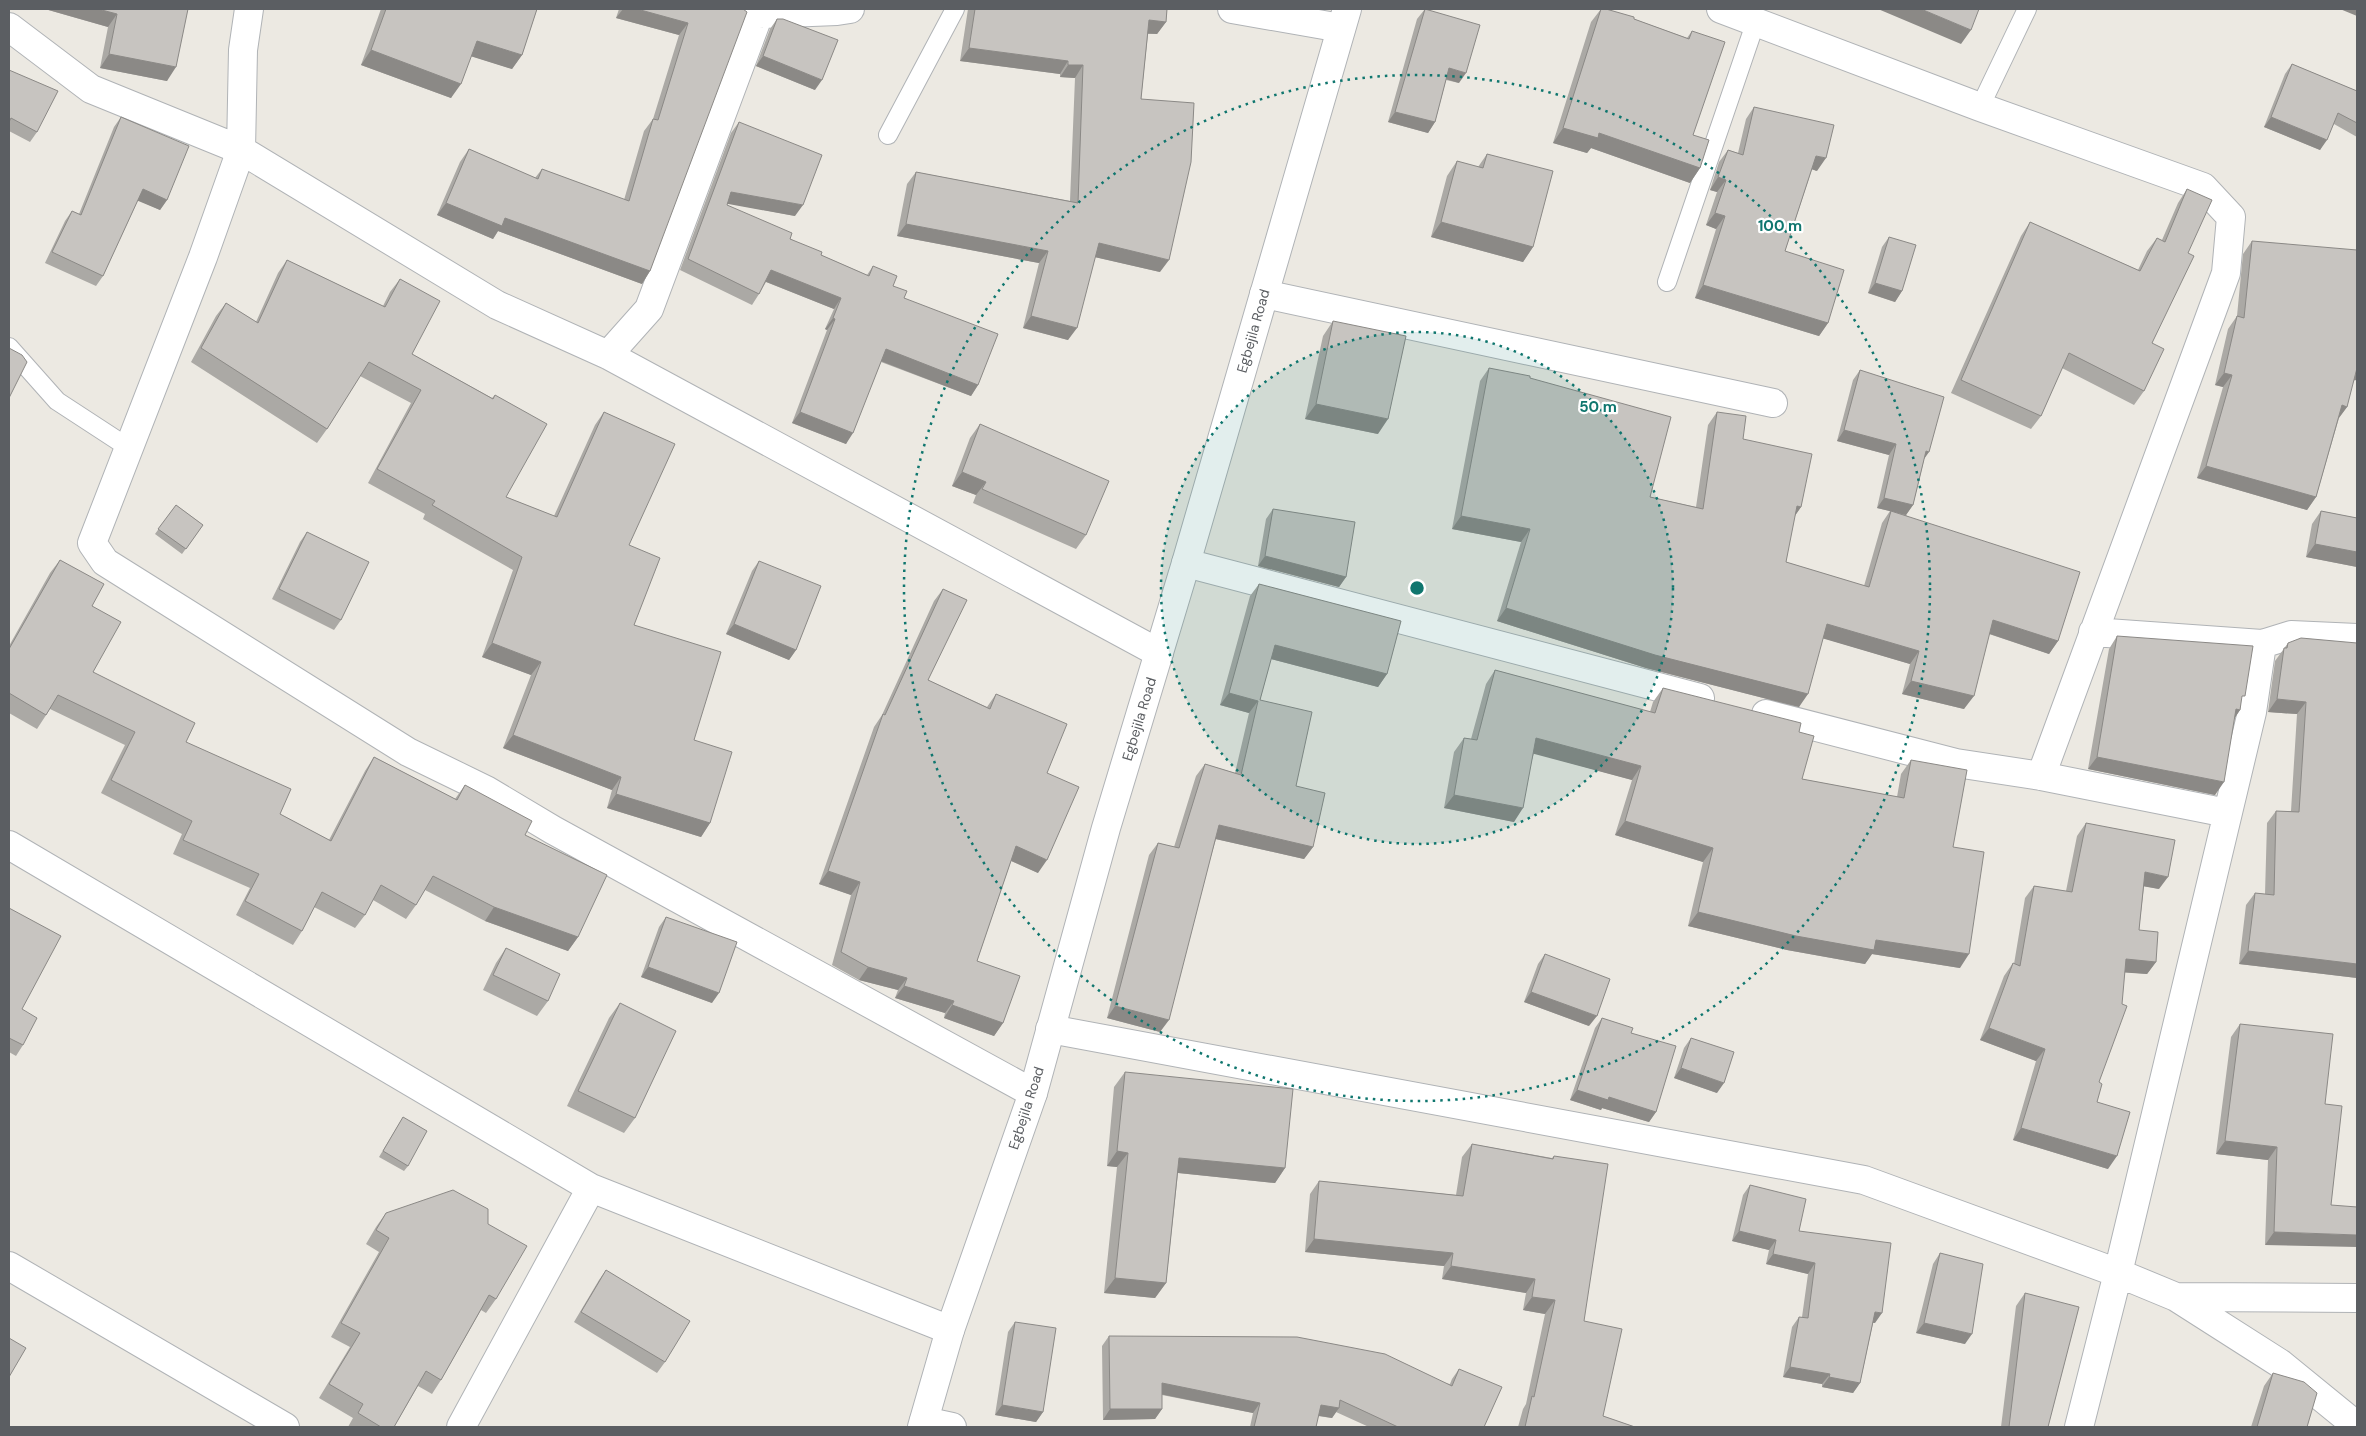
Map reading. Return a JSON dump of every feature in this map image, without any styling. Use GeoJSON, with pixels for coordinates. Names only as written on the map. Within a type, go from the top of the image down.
{"type":"FeatureCollection","features":[{"type":"Feature","properties":{"kind":"street"},"geometry":{"type":"LineString","coordinates":[[249,9],[243,50],[241,150],[92,543],[105,562],[408,752],[486,790],[570,840],[1033,1093]]}},
{"type":"Feature","properties":{"kind":"street"},"geometry":{"type":"LineString","coordinates":[[608,355],[649,309],[751,12],[837,11],[850,9]]}},
{"type":"Feature","properties":{"kind":"street"},"geometry":{"type":"LineString","coordinates":[[1232,9],[1344,18]]}},
{"type":"Feature","properties":{"kind":"street"},"geometry":{"type":"LineString","coordinates":[[1721,9],[1980,107],[2203,188],[2231,217],[2226,273],[2041,776]]}},
{"type":"Feature","properties":{"kind":"street","name":"Egbejila Road"},"geometry":{"type":"LineString","coordinates":[[923,1424],[950,1330],[1033,1093],[1106,828],[1186,563],[1344,18]]}},
{"type":"Feature","properties":{"kind":"street"},"geometry":{"type":"LineString","coordinates":[[9,27],[91,89],[241,150],[497,305],[608,355],[1159,653]]}},
{"type":"Feature","properties":{"kind":"street"},"geometry":{"type":"LineString","coordinates":[[1264,294],[1773,403]]}},
{"type":"Feature","properties":{"kind":"street"},"geometry":{"type":"LineString","coordinates":[[1186,563],[1956,763],[2041,776],[2227,813]]}},
{"type":"Feature","properties":{"kind":"street"},"geometry":{"type":"LineString","coordinates":[[2093,632],[2262,644],[2292,635],[2357,638]]}},
{"type":"Feature","properties":{"kind":"street"},"geometry":{"type":"LineString","coordinates":[[2078,1427],[2118,1273],[2252,712],[2262,644]]}},
{"type":"Feature","properties":{"kind":"street"},"geometry":{"type":"LineString","coordinates":[[9,845],[591,1188],[950,1330]]}},
{"type":"Feature","properties":{"kind":"street"},"geometry":{"type":"LineString","coordinates":[[1050,1029],[1864,1180],[2118,1273],[2176,1297],[2281,1364],[2357,1426]]}},
{"type":"Feature","properties":{"kind":"street"},"geometry":{"type":"LineString","coordinates":[[461,1427],[591,1188]]}},
{"type":"Feature","properties":{"kind":"street"},"geometry":{"type":"LineString","coordinates":[[9,1266],[285,1427]]}},
{"type":"Feature","properties":{"kind":"street"},"geometry":{"type":"LineString","coordinates":[[2176,1297],[2357,1298]]}},
{"type":"Feature","properties":{"kind":"street"},"geometry":{"type":"LineString","coordinates":[[923,1424],[952,1427]]}},
{"type":"Feature","properties":{"kind":"lane"},"geometry":{"type":"LineString","coordinates":[[888,135],[955,9]]}},
{"type":"Feature","properties":{"kind":"lane"},"geometry":{"type":"LineString","coordinates":[[1980,107],[2027,9]]}},
{"type":"Feature","properties":{"kind":"lane"},"geometry":{"type":"LineString","coordinates":[[1667,282],[1756,21]]}},
{"type":"Feature","properties":{"kind":"lane"},"geometry":{"type":"LineString","coordinates":[[9,347],[58,401],[129,448]]}},
{"type":"Feature","properties":{"kind":"building"},"geometry":{"type":"Polygon","coordinates":[[[98,9],[188,9],[176,67],[109,54],[117,14],[98,9]]]}},
{"type":"Feature","properties":{"kind":"building"},"geometry":{"type":"Polygon","coordinates":[[[386,9],[537,9],[522,55],[477,41],[461,84],[371,50],[386,9]]]}},
{"type":"Feature","properties":{"kind":"building"},"geometry":{"type":"Polygon","coordinates":[[[637,9],[743,9],[747,12],[650,271],[505,218],[502,226],[446,203],[469,149],[538,179],[542,169],[629,201],[653,119],[658,120],[688,23],[637,9]]]}},
{"type":"Feature","properties":{"kind":"building"},"geometry":{"type":"Polygon","coordinates":[[[975,9],[1167,9],[1166,22],[1149,20],[1141,99],[1194,103],[1191,162],[1169,260],[1099,243],[1077,328],[1031,316],[1048,251],[906,224],[916,172],[1078,203],[1083,65],[1068,65],[1068,61],[969,48],[975,9]]]}},
{"type":"Feature","properties":{"kind":"building"},"geometry":{"type":"Polygon","coordinates":[[[1425,9],[1480,25],[1466,73],[1449,68],[1435,122],[1395,112],[1425,9]]]}},
{"type":"Feature","properties":{"kind":"building"},"geometry":{"type":"Polygon","coordinates":[[[1601,9],[1634,17],[1634,19],[1689,39],[1692,31],[1725,42],[1693,135],[1709,140],[1700,168],[1599,133],[1598,138],[1563,128],[1601,9]]]}},
{"type":"Feature","properties":{"kind":"building"},"geometry":{"type":"Polygon","coordinates":[[[1921,9],[1979,9],[1971,30],[1921,9]]]}},
{"type":"Feature","properties":{"kind":"building"},"geometry":{"type":"Polygon","coordinates":[[[777,19],[783,19],[838,40],[822,80],[763,56],[777,19]]]}},
{"type":"Feature","properties":{"kind":"building"},"geometry":{"type":"Polygon","coordinates":[[[2292,64],[2357,91],[2357,123],[2338,113],[2327,140],[2271,117],[2292,64]]]}},
{"type":"Feature","properties":{"kind":"building"},"geometry":{"type":"Polygon","coordinates":[[[9,70],[58,91],[37,132],[11,118],[9,122],[9,70]]]}},
{"type":"Feature","properties":{"kind":"building"},"geometry":{"type":"Polygon","coordinates":[[[1754,107],[1834,125],[1826,158],[1816,156],[1785,251],[1844,270],[1828,323],[1703,285],[1725,216],[1715,213],[1726,180],[1718,177],[1728,150],[1743,155],[1754,107]]]}},
{"type":"Feature","properties":{"kind":"building"},"geometry":{"type":"Polygon","coordinates":[[[121,117],[189,146],[167,200],[143,189],[103,276],[52,252],[72,211],[81,215],[121,117]]]}},
{"type":"Feature","properties":{"kind":"building"},"geometry":{"type":"Polygon","coordinates":[[[739,122],[822,155],[803,205],[731,192],[727,205],[792,233],[790,239],[822,252],[821,255],[869,276],[873,266],[897,276],[893,286],[907,291],[904,298],[998,334],[978,385],[886,349],[853,433],[800,412],[841,298],[771,270],[759,294],[688,259],[739,122]]]}},
{"type":"Feature","properties":{"kind":"building"},"geometry":{"type":"Polygon","coordinates":[[[1487,154],[1553,171],[1533,247],[1441,222],[1457,161],[1483,168],[1487,154]]]}},
{"type":"Feature","properties":{"kind":"building"},"geometry":{"type":"Polygon","coordinates":[[[2187,189],[2212,200],[2188,253],[2194,256],[2152,343],[2164,349],[2144,391],[2069,353],[2041,416],[1961,380],[2030,222],[2140,271],[2157,238],[2165,242],[2187,189]]]}},
{"type":"Feature","properties":{"kind":"building"},"geometry":{"type":"Polygon","coordinates":[[[1889,237],[1916,245],[1902,291],[1875,283],[1889,237]]]}},
{"type":"Feature","properties":{"kind":"building"},"geometry":{"type":"Polygon","coordinates":[[[2252,241],[2357,250],[2357,368],[2347,407],[2342,405],[2316,497],[2206,466],[2232,375],[2224,373],[2237,316],[2244,318],[2252,241]]]}},
{"type":"Feature","properties":{"kind":"building"},"geometry":{"type":"Polygon","coordinates":[[[287,260],[385,307],[400,279],[440,301],[412,354],[493,399],[495,395],[547,424],[506,497],[557,517],[604,412],[675,444],[629,545],[660,558],[634,625],[721,652],[694,740],[732,752],[710,823],[616,794],[621,777],[513,735],[541,662],[492,643],[522,557],[432,505],[435,501],[377,469],[421,390],[369,362],[327,429],[201,348],[226,303],[258,323],[287,260]]]}},
{"type":"Feature","properties":{"kind":"building"},"geometry":{"type":"Polygon","coordinates":[[[1333,321],[1406,336],[1388,419],[1316,404],[1333,321]]]}},
{"type":"Feature","properties":{"kind":"building"},"geometry":{"type":"Polygon","coordinates":[[[9,348],[22,355],[27,362],[9,398],[9,348]]]}},
{"type":"Feature","properties":{"kind":"building"},"geometry":{"type":"Polygon","coordinates":[[[1489,368],[1530,376],[1530,378],[1671,417],[1650,497],[1703,509],[1717,412],[1746,416],[1743,439],[1812,454],[1801,507],[1797,506],[1786,562],[1869,587],[1891,511],[2080,572],[2058,641],[1993,620],[1974,696],[1911,681],[1919,651],[1827,624],[1808,694],[1655,655],[1506,608],[1530,529],[1461,516],[1489,368]]]}},
{"type":"Feature","properties":{"kind":"building"},"geometry":{"type":"Polygon","coordinates":[[[1860,370],[1944,397],[1929,452],[1926,451],[1913,505],[1884,498],[1896,444],[1844,430],[1860,370]]]}},
{"type":"Feature","properties":{"kind":"building"},"geometry":{"type":"Polygon","coordinates":[[[980,424],[1109,481],[1086,535],[982,489],[986,482],[962,472],[980,424]]]}},
{"type":"Feature","properties":{"kind":"building"},"geometry":{"type":"Polygon","coordinates":[[[176,505],[203,525],[186,549],[158,529],[176,505]]]}},
{"type":"Feature","properties":{"kind":"building"},"geometry":{"type":"Polygon","coordinates":[[[1273,509],[1355,522],[1346,577],[1265,556],[1273,509]]]}},
{"type":"Feature","properties":{"kind":"building"},"geometry":{"type":"Polygon","coordinates":[[[2321,511],[2357,518],[2357,552],[2315,544],[2321,511]]]}},
{"type":"Feature","properties":{"kind":"building"},"geometry":{"type":"Polygon","coordinates":[[[307,532],[369,562],[341,620],[279,589],[307,532]]]}},
{"type":"Feature","properties":{"kind":"building"},"geometry":{"type":"Polygon","coordinates":[[[60,560],[104,584],[92,606],[121,622],[93,672],[195,723],[186,742],[291,789],[280,814],[331,841],[374,757],[457,800],[465,785],[532,821],[525,835],[607,875],[578,937],[494,907],[433,876],[416,905],[381,885],[365,915],[322,892],[302,931],[245,901],[259,874],[183,840],[192,821],[111,780],[135,732],[58,695],[46,715],[9,693],[9,649],[60,560]]]}},
{"type":"Feature","properties":{"kind":"building"},"geometry":{"type":"Polygon","coordinates":[[[759,561],[821,586],[796,650],[734,624],[759,561]]]}},
{"type":"Feature","properties":{"kind":"building"},"geometry":{"type":"Polygon","coordinates":[[[1259,584],[1401,621],[1387,674],[1275,645],[1260,700],[1312,712],[1296,786],[1325,793],[1313,847],[1219,825],[1169,1020],[1115,1006],[1158,843],[1179,848],[1205,764],[1241,775],[1258,701],[1229,693],[1259,584]]]}},
{"type":"Feature","properties":{"kind":"building"},"geometry":{"type":"Polygon","coordinates":[[[943,589],[967,600],[928,680],[990,709],[996,694],[1067,724],[1047,773],[1079,787],[1047,860],[1016,846],[977,961],[1020,976],[1003,1023],[952,1005],[954,1001],[904,986],[907,978],[868,967],[841,952],[860,882],[828,871],[883,714],[885,715],[943,589]]]}},
{"type":"Feature","properties":{"kind":"building"},"geometry":{"type":"Polygon","coordinates":[[[2117,636],[2253,646],[2245,696],[2242,696],[2240,710],[2236,709],[2224,782],[2097,757],[2117,636]]]}},
{"type":"Feature","properties":{"kind":"building"},"geometry":{"type":"Polygon","coordinates":[[[2301,638],[2357,643],[2357,964],[2248,951],[2255,893],[2274,895],[2276,811],[2299,812],[2306,702],[2277,699],[2284,648],[2287,648],[2288,643],[2301,638]]]}},
{"type":"Feature","properties":{"kind":"building"},"geometry":{"type":"Polygon","coordinates":[[[1495,670],[1655,713],[1663,688],[1801,723],[1799,732],[1814,736],[1802,779],[1904,798],[1911,760],[1967,770],[1953,847],[1984,852],[1969,954],[1876,940],[1874,950],[1796,936],[1698,912],[1713,848],[1625,821],[1641,766],[1536,738],[1523,808],[1454,795],[1464,738],[1477,740],[1495,670]]]}},
{"type":"Feature","properties":{"kind":"building"},"geometry":{"type":"Polygon","coordinates":[[[2086,823],[2175,840],[2168,877],[2145,872],[2139,930],[2158,932],[2156,962],[2126,959],[2122,1004],[2127,1006],[2099,1082],[2102,1084],[2097,1102],[2130,1112],[2117,1156],[2021,1128],[2045,1049],[1989,1028],[2013,963],[2020,966],[2034,886],[2072,892],[2086,823]]]}},
{"type":"Feature","properties":{"kind":"building"},"geometry":{"type":"Polygon","coordinates":[[[9,908],[61,936],[22,1009],[37,1018],[23,1045],[9,1038],[9,908]]]}},
{"type":"Feature","properties":{"kind":"building"},"geometry":{"type":"Polygon","coordinates":[[[666,917],[737,942],[719,993],[648,967],[666,917]]]}},
{"type":"Feature","properties":{"kind":"building"},"geometry":{"type":"Polygon","coordinates":[[[506,948],[560,974],[548,1001],[493,975],[506,948]]]}},
{"type":"Feature","properties":{"kind":"building"},"geometry":{"type":"Polygon","coordinates":[[[1545,954],[1610,979],[1597,1016],[1531,992],[1545,954]]]}},
{"type":"Feature","properties":{"kind":"building"},"geometry":{"type":"Polygon","coordinates":[[[620,1003],[676,1031],[635,1118],[578,1091],[620,1003]]]}},
{"type":"Feature","properties":{"kind":"building"},"geometry":{"type":"Polygon","coordinates":[[[1602,1018],[1633,1028],[1631,1033],[1676,1046],[1656,1112],[1609,1097],[1608,1100],[1577,1090],[1602,1018]]]}},
{"type":"Feature","properties":{"kind":"building"},"geometry":{"type":"Polygon","coordinates":[[[2240,1024],[2333,1034],[2325,1104],[2342,1106],[2331,1205],[2357,1207],[2357,1235],[2274,1232],[2277,1147],[2225,1141],[2240,1024]]]}},
{"type":"Feature","properties":{"kind":"building"},"geometry":{"type":"Polygon","coordinates":[[[1691,1038],[1734,1052],[1724,1083],[1681,1068],[1691,1038]]]}},
{"type":"Feature","properties":{"kind":"building"},"geometry":{"type":"Polygon","coordinates":[[[1125,1072],[1293,1089],[1285,1168],[1179,1158],[1166,1283],[1115,1278],[1128,1153],[1117,1151],[1125,1072]]]}},
{"type":"Feature","properties":{"kind":"building"},"geometry":{"type":"Polygon","coordinates":[[[403,1117],[427,1131],[408,1166],[383,1151],[403,1117]]]}},
{"type":"Feature","properties":{"kind":"building"},"geometry":{"type":"Polygon","coordinates":[[[1472,1144],[1553,1159],[1554,1156],[1608,1164],[1584,1321],[1622,1329],[1603,1416],[1635,1427],[1525,1427],[1532,1396],[1534,1397],[1555,1300],[1532,1297],[1535,1279],[1451,1266],[1453,1253],[1314,1239],[1319,1181],[1463,1196],[1472,1144]]]}},
{"type":"Feature","properties":{"kind":"building"},"geometry":{"type":"Polygon","coordinates":[[[1750,1185],[1806,1199],[1799,1231],[1891,1243],[1882,1313],[1875,1312],[1860,1383],[1829,1377],[1830,1374],[1790,1367],[1799,1317],[1808,1318],[1815,1263],[1773,1254],[1776,1240],[1739,1231],[1750,1185]]]}},
{"type":"Feature","properties":{"kind":"building"},"geometry":{"type":"Polygon","coordinates":[[[453,1190],[488,1209],[488,1224],[527,1246],[496,1299],[489,1295],[441,1380],[426,1371],[394,1427],[381,1427],[358,1413],[363,1404],[329,1384],[360,1333],[341,1323],[389,1238],[376,1230],[386,1213],[453,1190]]]}},
{"type":"Feature","properties":{"kind":"building"},"geometry":{"type":"Polygon","coordinates":[[[1940,1253],[1983,1264],[1972,1334],[1924,1323],[1940,1253]]]}},
{"type":"Feature","properties":{"kind":"building"},"geometry":{"type":"Polygon","coordinates":[[[606,1270],[690,1321],[665,1362],[581,1312],[606,1270]]]}},
{"type":"Feature","properties":{"kind":"building"},"geometry":{"type":"Polygon","coordinates":[[[2025,1293],[2079,1307],[2048,1427],[2009,1427],[2025,1293]]]}},
{"type":"Feature","properties":{"kind":"building"},"geometry":{"type":"Polygon","coordinates":[[[1015,1322],[1056,1328],[1043,1412],[1002,1405],[1015,1322]]]}},
{"type":"Feature","properties":{"kind":"building"},"geometry":{"type":"Polygon","coordinates":[[[1109,1336],[1297,1337],[1385,1354],[1452,1386],[1459,1369],[1502,1387],[1484,1427],[1398,1427],[1340,1400],[1339,1408],[1321,1405],[1316,1427],[1254,1427],[1260,1403],[1162,1383],[1162,1409],[1110,1409],[1109,1336]]]}},
{"type":"Feature","properties":{"kind":"building"},"geometry":{"type":"Polygon","coordinates":[[[9,1338],[26,1348],[9,1377],[9,1338]]]}},
{"type":"Feature","properties":{"kind":"building"},"geometry":{"type":"Polygon","coordinates":[[[2273,1373],[2304,1382],[2317,1393],[2307,1427],[2257,1427],[2273,1373]]]}}]}
